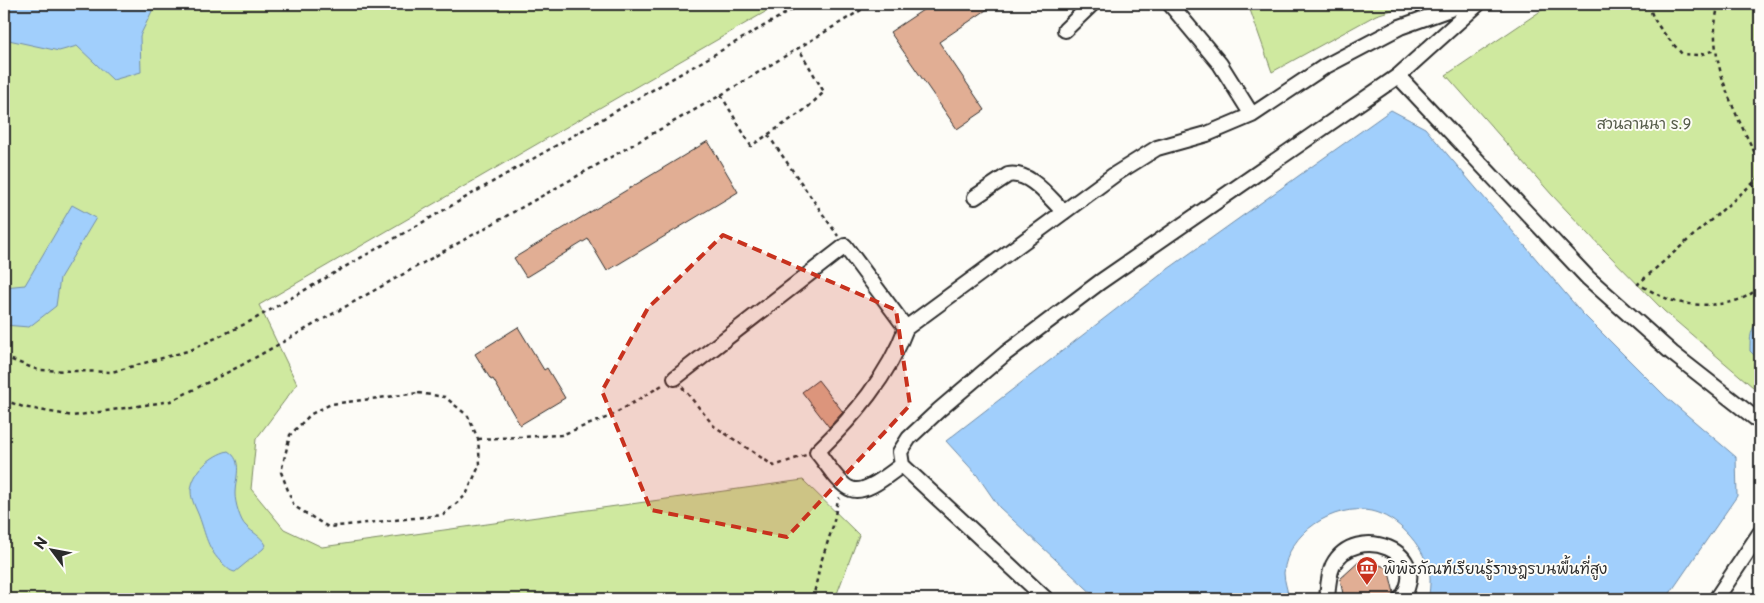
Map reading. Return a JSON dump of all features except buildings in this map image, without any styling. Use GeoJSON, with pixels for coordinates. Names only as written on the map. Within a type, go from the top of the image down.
{"type":"FeatureCollection","features":[{"type":"Feature","properties":{"kind":"street"},"geometry":{"type":"LineString","coordinates":[[1065,30],[1092,4]]}},
{"type":"Feature","properties":{"kind":"street"},"geometry":{"type":"LineString","coordinates":[[1170,4],[1220,64],[1252,115]]}},
{"type":"Feature","properties":{"kind":"street"},"geometry":{"type":"LineString","coordinates":[[902,465],[875,484],[860,490],[851,490],[843,484],[817,452],[862,404],[895,353],[906,328],[1114,176],[1157,148],[1207,134],[1252,115],[1324,67],[1400,28],[1464,4]]}},
{"type":"Feature","properties":{"kind":"street"},"geometry":{"type":"LineString","coordinates":[[1046,599],[902,465],[900,452],[909,438],[1006,353],[1100,282],[1398,76],[1478,4]]}},
{"type":"Feature","properties":{"kind":"street"},"geometry":{"type":"LineString","coordinates":[[1398,76],[1588,278],[1672,353],[1760,422]]}},
{"type":"Feature","properties":{"kind":"street"},"geometry":{"type":"LineString","coordinates":[[975,197],[1008,175],[1014,174],[1029,178],[1064,212]]}},
{"type":"Feature","properties":{"kind":"street"},"geometry":{"type":"LineString","coordinates":[[675,378],[844,246],[906,328]]}},
{"type":"Feature","properties":{"kind":"street"},"geometry":{"type":"LineString","coordinates":[[1716,599],[1760,533]]}},
{"type":"Feature","properties":{"kind":"street"},"geometry":{"type":"LineString","coordinates":[[1327,599],[1333,566],[1339,556],[1348,548],[1369,544],[1380,545],[1396,552],[1405,559],[1409,570],[1409,582],[1406,592],[1401,599]]}},
{"type":"Feature","properties":{"kind":"path"},"geometry":{"type":"LineString","coordinates":[[4,357],[38,370],[112,372],[191,350],[251,321],[802,4]]}},
{"type":"Feature","properties":{"kind":"path"},"geometry":{"type":"LineString","coordinates":[[4,400],[23,407],[73,416],[170,400],[242,365],[721,95],[871,4]]}},
{"type":"Feature","properties":{"kind":"path"},"geometry":{"type":"LineString","coordinates":[[1649,4],[1650,12],[1662,31],[1682,54],[1699,55],[1716,50]]}},
{"type":"Feature","properties":{"kind":"path"},"geometry":{"type":"LineString","coordinates":[[1719,4],[1714,30],[1716,50],[1728,95],[1760,163]]}},
{"type":"Feature","properties":{"kind":"path"},"geometry":{"type":"LineString","coordinates":[[721,95],[751,146],[806,108],[824,92],[799,48]]}},
{"type":"Feature","properties":{"kind":"path"},"geometry":{"type":"LineString","coordinates":[[768,135],[844,246]]}},
{"type":"Feature","properties":{"kind":"path"},"geometry":{"type":"LineString","coordinates":[[1760,177],[1638,284],[1671,300],[1702,305],[1736,301],[1757,290],[1760,285]]}},
{"type":"Feature","properties":{"kind":"path"},"geometry":{"type":"LineString","coordinates":[[1752,184],[1760,195]]}},
{"type":"Feature","properties":{"kind":"path"},"geometry":{"type":"LineString","coordinates":[[478,439],[561,435],[611,416],[675,378],[714,426],[774,466],[817,452]]}},
{"type":"Feature","properties":{"kind":"path"},"geometry":{"type":"LineString","coordinates":[[418,393],[445,397],[468,416],[478,439],[480,464],[466,495],[443,515],[328,527],[294,506],[281,472],[290,435],[311,414],[331,404],[418,393]]}},
{"type":"Feature","properties":{"kind":"path"},"geometry":{"type":"LineString","coordinates":[[813,599],[820,564],[833,526],[838,499],[851,490]]}},
{"type":"Feature","properties":{"kind":"highlighted area"},"geometry":{"type":"Polygon","coordinates":[[[723,235],[896,310],[910,405],[787,537],[651,510],[602,391],[648,308],[723,235]]]}},
{"type":"Feature","properties":{"kind":"green space"},"geometry":{"type":"Polygon","coordinates":[[[4,4],[779,4],[259,305],[297,384],[256,439],[251,489],[284,529],[322,547],[803,480],[859,535],[835,599],[4,599],[4,4]]]}},
{"type":"Feature","properties":{"kind":"green space"},"geometry":{"type":"Polygon","coordinates":[[[1248,4],[1412,4],[1376,15],[1272,72],[1248,4]]]}},
{"type":"Feature","properties":{"kind":"green space","name":"สวนลานนา ร.9"},"geometry":{"type":"Polygon","coordinates":[[[1551,4],[1760,4],[1760,393],[1664,311],[1552,195],[1446,75],[1551,4]]]}},
{"type":"Feature","properties":{"kind":"water"},"geometry":{"type":"Polygon","coordinates":[[[4,4],[145,4],[152,11],[140,36],[141,72],[113,80],[77,46],[59,51],[4,39],[4,4]]]}},
{"type":"Feature","properties":{"kind":"water"},"geometry":{"type":"Polygon","coordinates":[[[1391,110],[1425,128],[1582,313],[1666,397],[1736,457],[1737,496],[1666,599],[1428,599],[1429,569],[1414,541],[1399,525],[1381,514],[1357,510],[1342,512],[1315,524],[1294,545],[1287,559],[1284,573],[1289,599],[1098,599],[999,507],[977,475],[946,441],[1168,269],[1391,110]]]}},
{"type":"Feature","properties":{"kind":"water"},"geometry":{"type":"Polygon","coordinates":[[[72,205],[96,218],[60,278],[56,306],[29,327],[4,325],[4,287],[25,285],[72,205]]]}},
{"type":"Feature","properties":{"kind":"water"},"geometry":{"type":"Polygon","coordinates":[[[1760,319],[1760,359],[1750,351],[1752,330],[1760,319]]]}},
{"type":"Feature","properties":{"kind":"water"},"geometry":{"type":"Polygon","coordinates":[[[228,451],[236,460],[238,470],[235,494],[240,516],[244,524],[266,545],[235,572],[223,564],[213,553],[205,536],[191,491],[195,477],[204,465],[215,456],[228,451]]]}},
{"type":"Feature","properties":{"kind":"place","name":"พิพิธภัณฑ์เรียนรู้ราษฎรบนพื้นที่สูง"},"geometry":{"type":"Point","coordinates":[1367,586]}}]}
